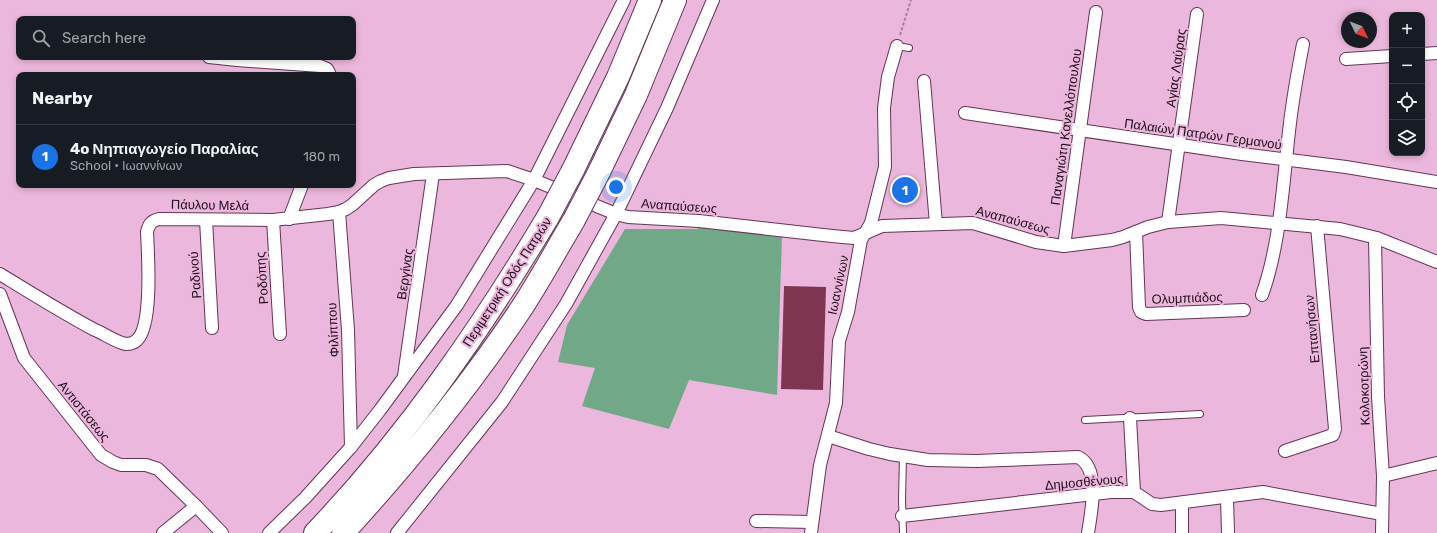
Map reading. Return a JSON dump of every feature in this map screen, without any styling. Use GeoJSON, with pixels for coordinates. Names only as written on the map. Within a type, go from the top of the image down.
{"type":"FeatureCollection","features":[{"type":"Feature","properties":{"kind":"highway","name":"Περιμετρική Οδός Πατρών"},"geometry":{"type":"LineString","coordinates":[[315,533],[360,484],[404,429],[449,370],[493,308],[548,217],[573,170],[618,77],[650,0]]}},
{"type":"Feature","properties":{"kind":"highway","name":"Περιμετρική Οδός Πατρών"},"geometry":{"type":"LineString","coordinates":[[343,533],[413,453],[491,352],[521,308],[574,220],[599,172],[636,95],[674,0]]}},
{"type":"Feature","properties":{"kind":"street"},"geometry":{"type":"LineString","coordinates":[[269,533],[305,498],[351,447],[457,305],[534,180],[624,0]]}},
{"type":"Feature","properties":{"kind":"street"},"geometry":{"type":"LineString","coordinates":[[396,533],[502,402],[566,304],[616,214],[667,108],[713,0]]}},
{"type":"Feature","properties":{"kind":"street","name":"Παναγιώτη Κανελλόπουλου"},"geometry":{"type":"LineString","coordinates":[[1064,246],[1096,12]]}},
{"type":"Feature","properties":{"kind":"street","name":"Αγίας Λαύρας"},"geometry":{"type":"LineString","coordinates":[[1168,222],[1180,145],[1197,14]]}},
{"type":"Feature","properties":{"kind":"street"},"geometry":{"type":"LineString","coordinates":[[1262,295],[1268,277],[1278,224],[1290,122],[1303,44]]}},
{"type":"Feature","properties":{"kind":"street","name":"Ιωαννίνων"},"geometry":{"type":"LineString","coordinates":[[812,528],[817,481],[836,403],[839,342],[848,312],[861,240],[871,223],[885,166],[884,108],[888,77],[903,47]]}},
{"type":"Feature","properties":{"kind":"street"},"geometry":{"type":"LineString","coordinates":[[1425,54],[1437,53]]}},
{"type":"Feature","properties":{"kind":"street"},"geometry":{"type":"LineString","coordinates":[[1346,59],[1389,56]]}},
{"type":"Feature","properties":{"kind":"street"},"geometry":{"type":"LineString","coordinates":[[237,60],[320,66],[327,69],[328,72]]}},
{"type":"Feature","properties":{"kind":"street"},"geometry":{"type":"LineString","coordinates":[[924,81],[936,224]]}},
{"type":"Feature","properties":{"kind":"street","name":"Παλαιών Πατρών Γερμανού"},"geometry":{"type":"LineString","coordinates":[[965,113],[1180,145],[1346,167],[1437,182]]}},
{"type":"Feature","properties":{"kind":"street","name":"Πάυλου Μελά"},"geometry":{"type":"LineString","coordinates":[[0,274],[61,312],[119,342],[131,344],[136,342],[139,338],[144,325],[149,283],[147,232],[151,222],[159,219],[272,220],[339,212],[352,205],[381,181],[414,174],[507,171],[534,180]]}},
{"type":"Feature","properties":{"kind":"street","name":"Βεργίνας"},"geometry":{"type":"LineString","coordinates":[[404,377],[434,174]]}},
{"type":"Feature","properties":{"kind":"street","name":"Αναπαύσεως"},"geometry":{"type":"LineString","coordinates":[[534,180],[616,214],[628,217],[699,221],[854,238],[882,226],[973,223],[1030,240],[1064,246],[1112,240],[1148,227],[1168,222],[1221,218],[1340,229],[1375,238],[1437,262]]}},
{"type":"Feature","properties":{"kind":"street"},"geometry":{"type":"LineString","coordinates":[[289,219],[301,188]]}},
{"type":"Feature","properties":{"kind":"street","name":"Φιλίππου"},"geometry":{"type":"LineString","coordinates":[[339,212],[348,330],[351,447]]}},
{"type":"Feature","properties":{"kind":"street","name":"Ραδινού"},"geometry":{"type":"LineString","coordinates":[[206,220],[212,328]]}},
{"type":"Feature","properties":{"kind":"street","name":"Ροδόπης"},"geometry":{"type":"LineString","coordinates":[[272,220],[280,334]]}},
{"type":"Feature","properties":{"kind":"street","name":"Επτανήσων"},"geometry":{"type":"LineString","coordinates":[[1285,451],[1333,435],[1335,429],[1318,226]]}},
{"type":"Feature","properties":{"kind":"street","name":"Ολυμπιάδος"},"geometry":{"type":"LineString","coordinates":[[1136,232],[1139,307],[1141,312],[1146,314],[1244,310]]}},
{"type":"Feature","properties":{"kind":"street","name":"Κολοκοτρώνη"},"geometry":{"type":"LineString","coordinates":[[1375,238],[1378,390],[1383,476],[1382,533]]}},
{"type":"Feature","properties":{"kind":"street","name":"Αντιστάσεως"},"geometry":{"type":"LineString","coordinates":[[0,294],[24,358],[101,455],[122,465],[146,465],[158,469],[222,533]]}},
{"type":"Feature","properties":{"kind":"street"},"geometry":{"type":"LineString","coordinates":[[1130,418],[1134,492]]}},
{"type":"Feature","properties":{"kind":"street"},"geometry":{"type":"LineString","coordinates":[[828,436],[869,449],[903,456],[948,461],[1076,457],[1082,459],[1087,464],[1093,493],[1088,533]]}},
{"type":"Feature","properties":{"kind":"street"},"geometry":{"type":"LineString","coordinates":[[1383,476],[1437,463]]}},
{"type":"Feature","properties":{"kind":"street","name":"Δημοσθένους"},"geometry":{"type":"LineString","coordinates":[[902,516],[1111,492],[1134,492],[1155,505],[1227,498],[1263,492],[1382,514]]}},
{"type":"Feature","properties":{"kind":"street"},"geometry":{"type":"LineString","coordinates":[[1227,498],[1228,533]]}},
{"type":"Feature","properties":{"kind":"street"},"geometry":{"type":"LineString","coordinates":[[1182,503],[1182,533]]}},
{"type":"Feature","properties":{"kind":"street"},"geometry":{"type":"LineString","coordinates":[[163,533],[196,506]]}},
{"type":"Feature","properties":{"kind":"street"},"geometry":{"type":"LineString","coordinates":[[756,521],[812,528]]}},
{"type":"Feature","properties":{"kind":"lane"},"geometry":{"type":"LineString","coordinates":[[1085,420],[1200,414]]}},
{"type":"Feature","properties":{"kind":"lane"},"geometry":{"type":"LineString","coordinates":[[903,456],[903,533]]}},
{"type":"Feature","properties":{"kind":"path"},"geometry":{"type":"LineString","coordinates":[[903,47],[911,0]]}},
{"type":"Feature","properties":{"kind":"green space"},"geometry":{"type":"Polygon","coordinates":[[[698,225],[782,235],[777,395],[689,380],[669,429],[582,406],[595,368],[558,362],[567,325],[625,229],[698,229],[698,225]]]}},
{"type":"Feature","properties":{"kind":"building"},"geometry":{"type":"Polygon","coordinates":[[[784,286],[826,287],[823,390],[781,389],[784,286]]]}},
{"type":"Feature","properties":{"kind":"place","name":"4o Νηπιαγωγείο Παραλίας"},"geometry":{"type":"Point","coordinates":[905,190]}}]}
